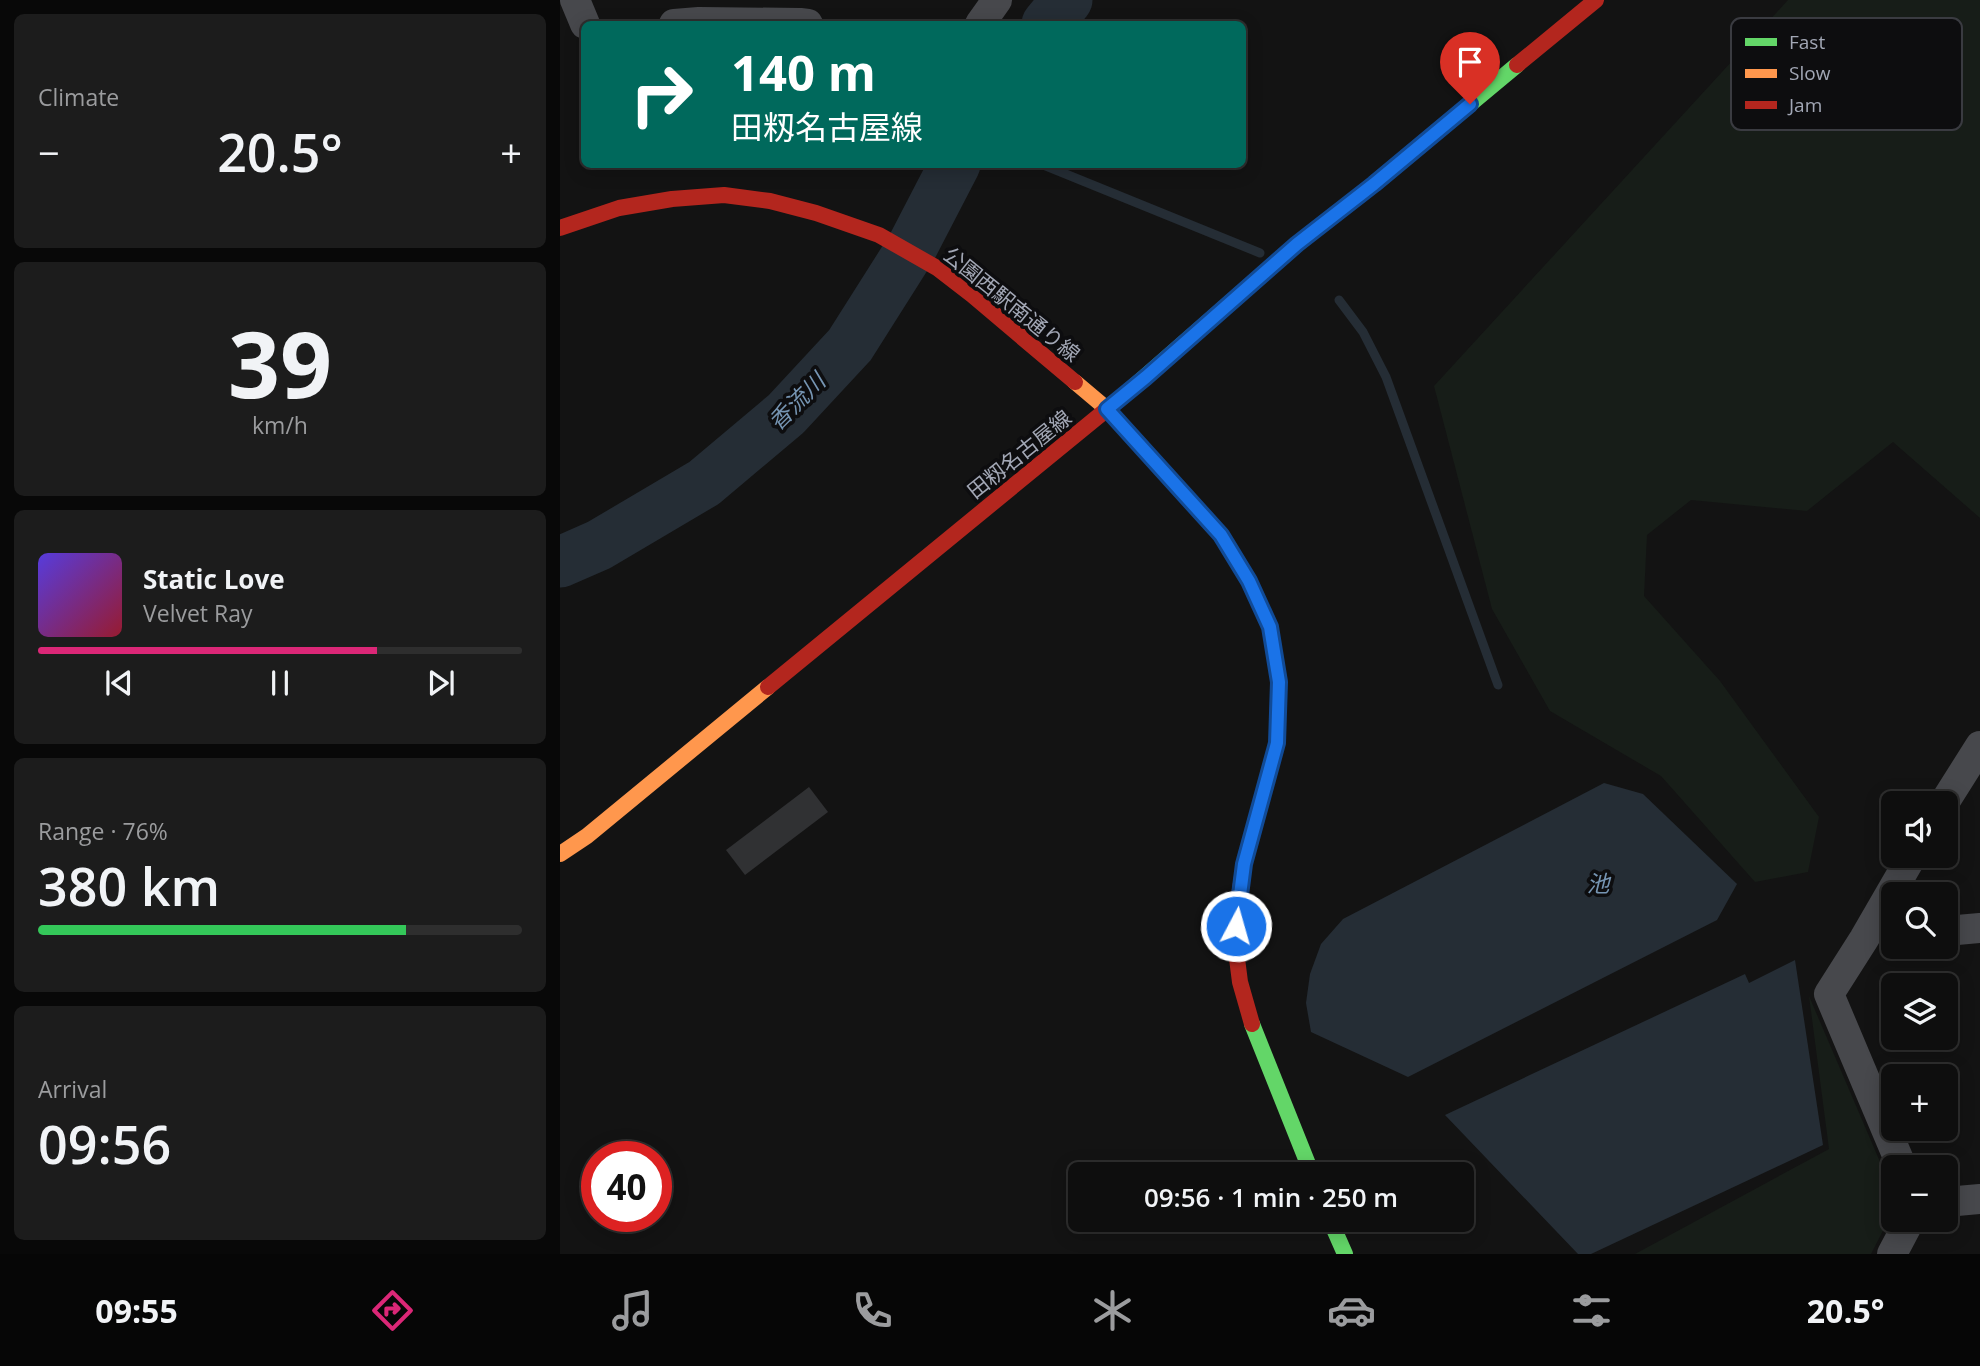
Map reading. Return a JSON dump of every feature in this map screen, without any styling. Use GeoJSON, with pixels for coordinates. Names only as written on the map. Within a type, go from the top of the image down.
{"type":"FeatureCollection","features":[{"type":"Feature","properties":{"kind":"street"},"geometry":{"type":"LineString","coordinates":[[575,0],[584,21]]}},
{"type":"Feature","properties":{"kind":"street"},"geometry":{"type":"LineString","coordinates":[[982,21],[997,0]]}},
{"type":"Feature","properties":{"kind":"street","name":"田籾名古屋線"},"geometry":{"type":"LineString","coordinates":[[560,854],[598,827],[1146,377],[1297,244],[1374,184],[1596,0]]}},
{"type":"Feature","properties":{"kind":"street"},"geometry":{"type":"LineString","coordinates":[[716,21],[806,16]]}},
{"type":"Feature","properties":{"kind":"street","name":"公園西駅南通り線"},"geometry":{"type":"LineString","coordinates":[[560,228],[619,208],[672,199],[724,195],[770,201],[816,213],[879,235],[937,268],[1107,409],[1221,535],[1249,581],[1270,627],[1279,682],[1277,743],[1244,864],[1237,908],[1235,943],[1240,982],[1253,1026],[1307,1162]]}},
{"type":"Feature","properties":{"kind":"street"},"geometry":{"type":"LineString","coordinates":[[1952,791],[1980,746]]}},
{"type":"Feature","properties":{"kind":"street"},"geometry":{"type":"LineString","coordinates":[[1897,1155],[1829,994],[1905,868]]}},
{"type":"Feature","properties":{"kind":"street"},"geometry":{"type":"LineString","coordinates":[[1958,930],[1980,928]]}},
{"type":"Feature","properties":{"kind":"street"},"geometry":{"type":"LineString","coordinates":[[1864,939],[1881,937]]}},
{"type":"Feature","properties":{"kind":"street"},"geometry":{"type":"LineString","coordinates":[[1958,1201],[1980,1199]]}},
{"type":"Feature","properties":{"kind":"street"},"geometry":{"type":"LineString","coordinates":[[1335,1232],[1345,1254]]}},
{"type":"Feature","properties":{"kind":"street"},"geometry":{"type":"LineString","coordinates":[[1892,1254],[1904,1232]]}},
{"type":"Feature","properties":{"kind":"shaded area"},"geometry":{"type":"Polygon","coordinates":[[[1788,0],[1980,0],[1980,518],[1893,442],[1807,511],[1691,500],[1647,535],[1644,596],[1720,681],[1819,817],[1808,872],[1755,882],[1661,776],[1550,711],[1492,609],[1434,386],[1731,62],[1731,130],[1962,130],[1962,18],[1771,18],[1788,0]]]}},
{"type":"Feature","properties":{"kind":"shaded area"},"geometry":{"type":"Polygon","coordinates":[[[1809,996],[1881,1164],[1882,1232],[1871,1254],[1635,1254],[1829,1149],[1809,996]]]}},
{"type":"Feature","properties":{"kind":"water","name":"池"},"geometry":{"type":"Polygon","coordinates":[[[1604,783],[1643,794],[1737,884],[1717,920],[1408,1077],[1311,1032],[1306,1003],[1310,974],[1321,944],[1343,919],[1604,783]]]}},
{"type":"Feature","properties":{"kind":"water"},"geometry":{"type":"Polygon","coordinates":[[[1795,960],[1823,1145],[1591,1254],[1578,1254],[1445,1115],[1745,974],[1749,983],[1795,960]]]}},
{"type":"Feature","properties":{"kind":"building"},"geometry":{"type":"Polygon","coordinates":[[[809,787],[828,812],[745,875],[726,850],[809,787]]]}},
{"type":"Feature","properties":{"kind":"waterway","name":"香流川"},"geometry":{"type":"LineString","coordinates":[[1050,21],[1067,0]]}},
{"type":"Feature","properties":{"kind":"waterway","name":"香流川"},"geometry":{"type":"LineString","coordinates":[[560,562],[599,545],[704,483],[786,414],[850,345],[912,247],[953,168]]}},
{"type":"Feature","properties":{"kind":"waterway"},"geometry":{"type":"LineString","coordinates":[[1051,168],[1260,253]]}},
{"type":"Feature","properties":{"kind":"waterway"},"geometry":{"type":"LineString","coordinates":[[1339,300],[1363,332],[1386,377],[1498,685]]}},
{"type":"Feature","properties":{"kind":"traffic: fast"},"geometry":{"type":"LineString","coordinates":[[1117,401],[1297,244],[1517,65]]}},
{"type":"Feature","properties":{"kind":"traffic: fast"},"geometry":{"type":"LineString","coordinates":[[1252,1024],[1307,1162]]}},
{"type":"Feature","properties":{"kind":"traffic: fast"},"geometry":{"type":"LineString","coordinates":[[1335,1232],[1345,1254]]}},
{"type":"Feature","properties":{"kind":"traffic: slow"},"geometry":{"type":"LineString","coordinates":[[1075,382],[1107,409],[1221,535],[1249,581],[1270,627],[1279,683],[1278,704]]}},
{"type":"Feature","properties":{"kind":"traffic: slow"},"geometry":{"type":"LineString","coordinates":[[560,854],[587,836],[768,687]]}},
{"type":"Feature","properties":{"kind":"traffic: jam"},"geometry":{"type":"LineString","coordinates":[[1517,65],[1596,0]]}},
{"type":"Feature","properties":{"kind":"traffic: jam"},"geometry":{"type":"LineString","coordinates":[[560,228],[619,208],[672,199],[724,195],[770,201],[816,213],[879,235],[937,268],[1075,382]]}},
{"type":"Feature","properties":{"kind":"traffic: jam"},"geometry":{"type":"LineString","coordinates":[[768,687],[1117,401]]}},
{"type":"Feature","properties":{"kind":"traffic: jam"},"geometry":{"type":"LineString","coordinates":[[1252,1024],[1240,982],[1235,943],[1237,908],[1244,864],[1277,743],[1278,704]]}},
{"type":"Feature","properties":{"kind":"route"},"geometry":{"type":"LineString","coordinates":[[1236,926],[1244,864],[1277,743],[1279,682],[1270,627],[1249,581],[1221,535],[1107,409],[1297,244],[1470,104]]}}]}
